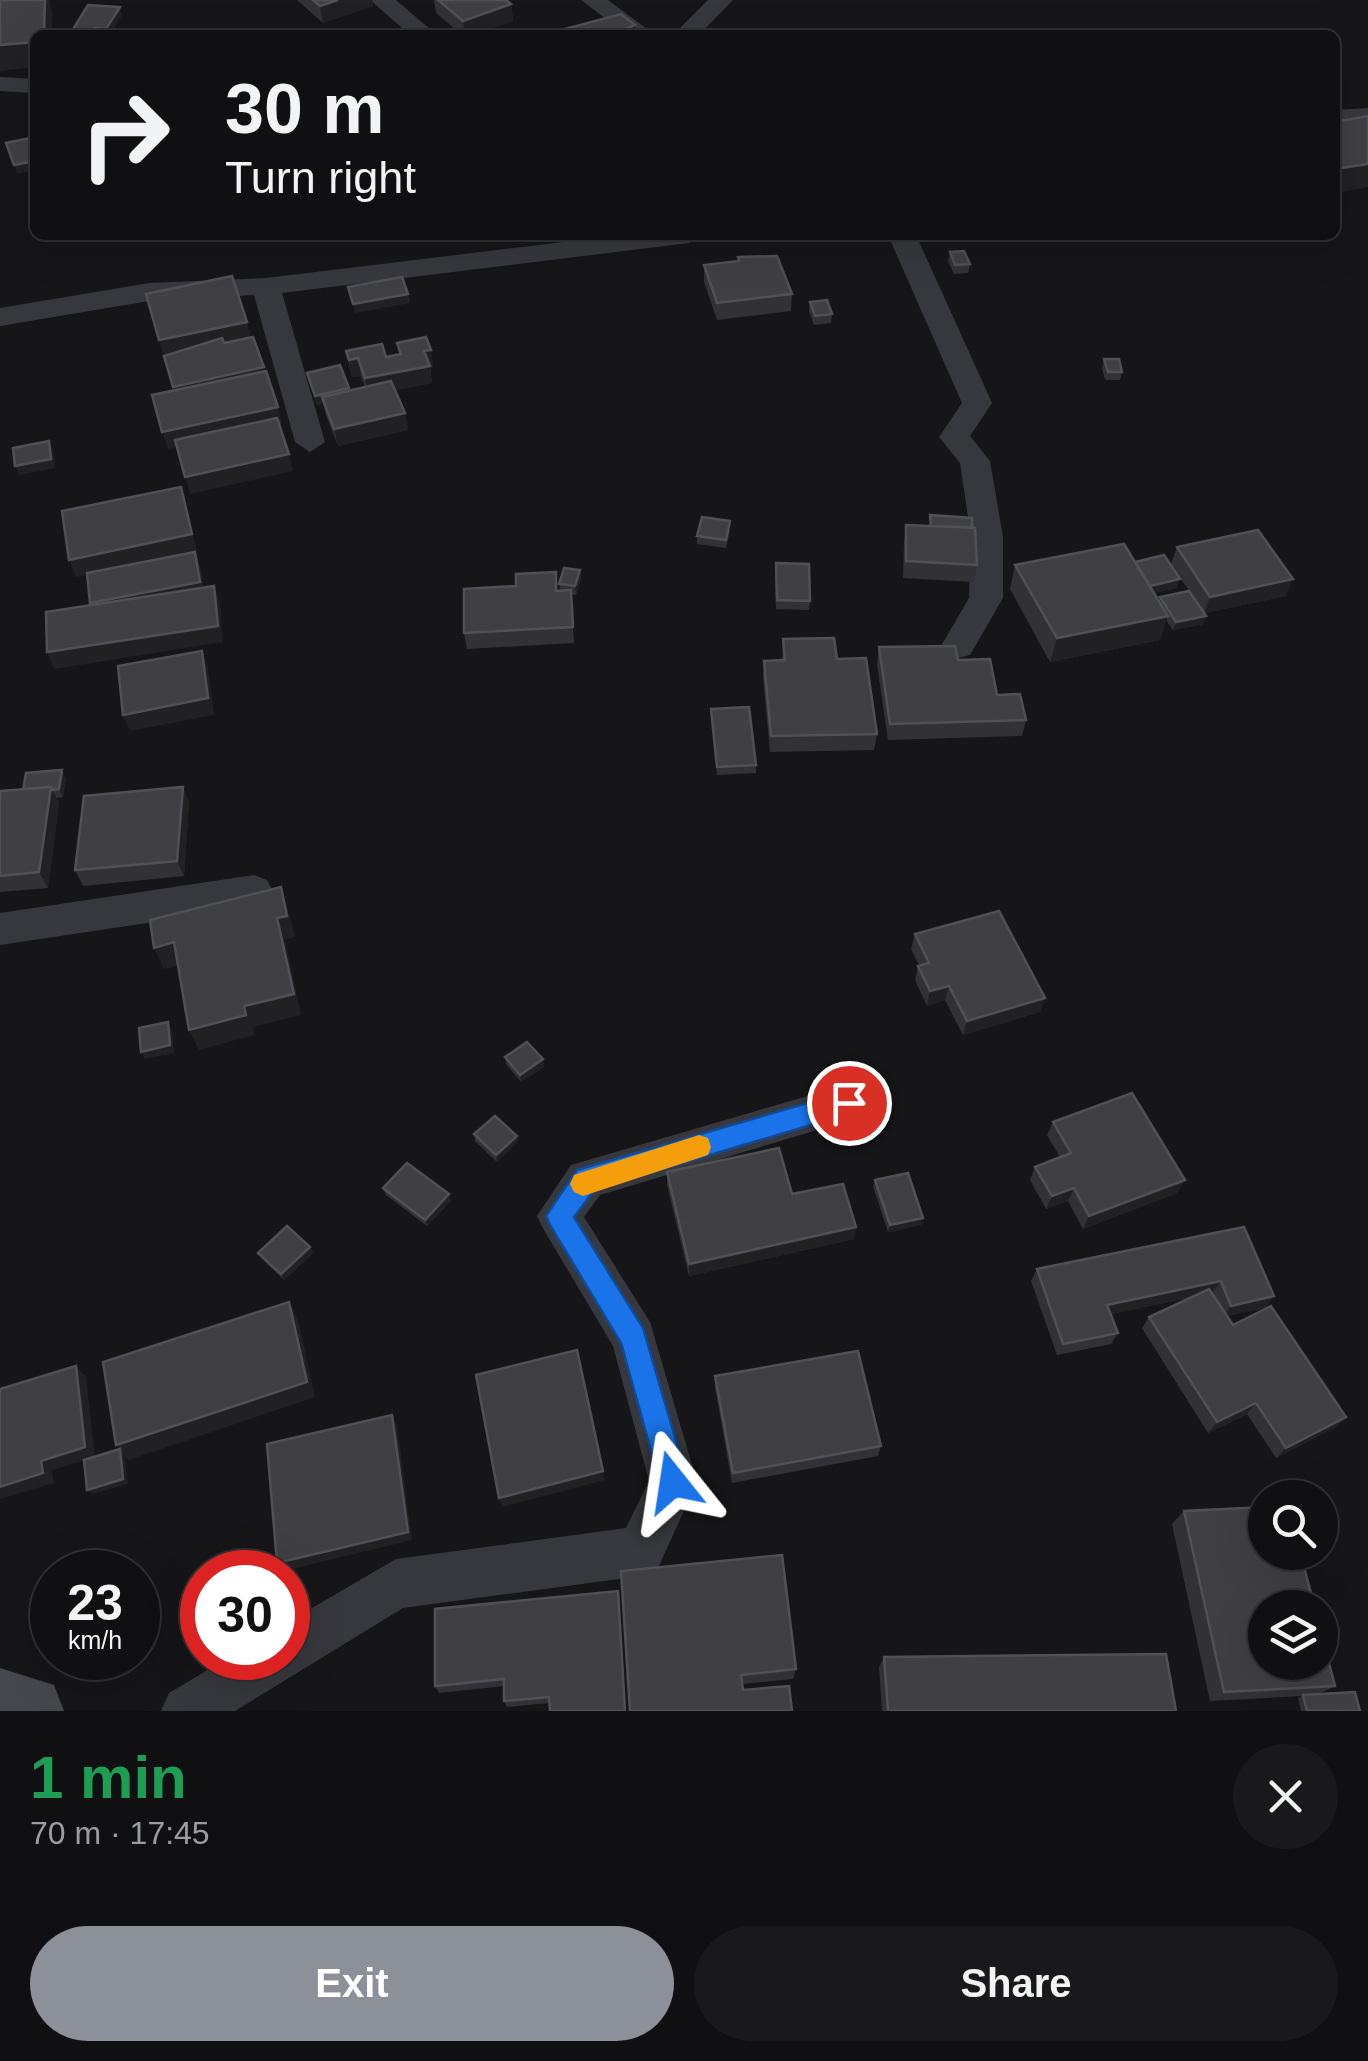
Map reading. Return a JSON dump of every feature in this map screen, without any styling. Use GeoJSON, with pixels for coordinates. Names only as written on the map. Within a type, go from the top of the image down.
{"type":"FeatureCollection","features":[{"type":"Feature","properties":{"kind":"main road"},"geometry":{"type":"LineString","coordinates":[[0,1704],[28,1711]]}},
{"type":"Feature","properties":{"kind":"street"},"geometry":{"type":"LineString","coordinates":[[382,0],[419,30]]}},
{"type":"Feature","properties":{"kind":"street"},"geometry":{"type":"LineString","coordinates":[[593,0],[636,30]]}},
{"type":"Feature","properties":{"kind":"street"},"geometry":{"type":"LineString","coordinates":[[691,30],[721,0]]}},
{"type":"Feature","properties":{"kind":"street"},"geometry":{"type":"LineString","coordinates":[[0,84],[30,86]]}},
{"type":"Feature","properties":{"kind":"street"},"geometry":{"type":"LineString","coordinates":[[1340,118],[1368,116]]}},
{"type":"Feature","properties":{"kind":"street"},"geometry":{"type":"LineString","coordinates":[[0,317],[149,292],[266,286],[648,240]]}},
{"type":"Feature","properties":{"kind":"street"},"geometry":{"type":"LineString","coordinates":[[904,240],[977,403],[954,437],[974,460],[987,537],[986,598],[958,646]]}},
{"type":"Feature","properties":{"kind":"street"},"geometry":{"type":"LineString","coordinates":[[266,286],[310,442]]}},
{"type":"Feature","properties":{"kind":"street"},"geometry":{"type":"LineString","coordinates":[[0,929],[254,891]]}},
{"type":"Feature","properties":{"kind":"street"},"geometry":{"type":"LineString","coordinates":[[310,1637],[396,1584],[641,1552],[673,1482],[634,1338],[559,1216],[586,1179],[849,1103]]}},
{"type":"Feature","properties":{"kind":"street"},"geometry":{"type":"LineString","coordinates":[[187,1711],[238,1680]]}},
{"type":"Feature","properties":{"kind":"building"},"geometry":{"type":"Polygon","coordinates":[[[0,0],[45,0],[44,30],[30,30],[30,42],[0,45],[0,0]]]}},
{"type":"Feature","properties":{"kind":"building"},"geometry":{"type":"Polygon","coordinates":[[[313,0],[338,0],[320,6],[313,0]]]}},
{"type":"Feature","properties":{"kind":"building"},"geometry":{"type":"Polygon","coordinates":[[[438,0],[506,0],[511,4],[463,21],[438,0]]]}},
{"type":"Feature","properties":{"kind":"building"},"geometry":{"type":"Polygon","coordinates":[[[88,5],[120,7],[106,29],[72,30],[88,5]]]}},
{"type":"Feature","properties":{"kind":"building"},"geometry":{"type":"Polygon","coordinates":[[[621,14],[635,25],[627,30],[561,30],[621,14]]]}},
{"type":"Feature","properties":{"kind":"building"},"geometry":{"type":"Polygon","coordinates":[[[1368,116],[1368,164],[1340,168],[1340,121],[1368,116]]]}},
{"type":"Feature","properties":{"kind":"building"},"geometry":{"type":"Polygon","coordinates":[[[30,138],[30,162],[14,165],[6,143],[30,138]]]}},
{"type":"Feature","properties":{"kind":"building"},"geometry":{"type":"Polygon","coordinates":[[[964,251],[970,264],[955,265],[950,252],[964,251]]]}},
{"type":"Feature","properties":{"kind":"building"},"geometry":{"type":"Polygon","coordinates":[[[777,256],[792,294],[717,303],[704,265],[739,261],[738,257],[777,256]]]}},
{"type":"Feature","properties":{"kind":"building"},"geometry":{"type":"Polygon","coordinates":[[[232,276],[247,322],[159,340],[146,294],[232,276]]]}},
{"type":"Feature","properties":{"kind":"building"},"geometry":{"type":"Polygon","coordinates":[[[402,277],[408,294],[353,304],[348,287],[402,277]]]}},
{"type":"Feature","properties":{"kind":"building"},"geometry":{"type":"Polygon","coordinates":[[[827,300],[832,314],[815,316],[810,302],[827,300]]]}},
{"type":"Feature","properties":{"kind":"building"},"geometry":{"type":"Polygon","coordinates":[[[253,337],[264,367],[173,387],[164,356],[222,338],[224,343],[253,337]]]}},
{"type":"Feature","properties":{"kind":"building"},"geometry":{"type":"Polygon","coordinates":[[[426,337],[431,350],[424,351],[430,366],[365,378],[358,358],[349,360],[346,351],[382,344],[386,357],[401,354],[397,343],[426,337]]]}},
{"type":"Feature","properties":{"kind":"building"},"geometry":{"type":"Polygon","coordinates":[[[1104,359],[1119,359],[1122,372],[1108,372],[1104,359]]]}},
{"type":"Feature","properties":{"kind":"building"},"geometry":{"type":"Polygon","coordinates":[[[340,365],[349,388],[315,396],[307,373],[340,365]]]}},
{"type":"Feature","properties":{"kind":"building"},"geometry":{"type":"Polygon","coordinates":[[[266,371],[278,407],[162,432],[152,395],[266,371]]]}},
{"type":"Feature","properties":{"kind":"building"},"geometry":{"type":"Polygon","coordinates":[[[391,381],[405,413],[334,429],[322,397],[391,381]]]}},
{"type":"Feature","properties":{"kind":"building"},"geometry":{"type":"Polygon","coordinates":[[[277,418],[289,454],[185,477],[175,440],[277,418]]]}},
{"type":"Feature","properties":{"kind":"building"},"geometry":{"type":"Polygon","coordinates":[[[49,441],[51,459],[15,466],[13,448],[49,441]]]}},
{"type":"Feature","properties":{"kind":"building"},"geometry":{"type":"Polygon","coordinates":[[[181,487],[192,534],[69,560],[62,511],[181,487]]]}},
{"type":"Feature","properties":{"kind":"building"},"geometry":{"type":"Polygon","coordinates":[[[930,515],[972,518],[972,528],[931,526],[930,515]]]}},
{"type":"Feature","properties":{"kind":"building"},"geometry":{"type":"Polygon","coordinates":[[[702,517],[730,521],[726,540],[697,536],[702,517]]]}},
{"type":"Feature","properties":{"kind":"building"},"geometry":{"type":"Polygon","coordinates":[[[906,525],[975,528],[977,565],[906,561],[906,525]]]}},
{"type":"Feature","properties":{"kind":"building"},"geometry":{"type":"Polygon","coordinates":[[[1258,530],[1293,579],[1210,597],[1177,547],[1258,530]]]}},
{"type":"Feature","properties":{"kind":"building"},"geometry":{"type":"Polygon","coordinates":[[[1124,544],[1168,616],[1057,638],[1015,565],[1124,544]]]}},
{"type":"Feature","properties":{"kind":"building"},"geometry":{"type":"Polygon","coordinates":[[[195,552],[200,582],[90,603],[87,573],[195,552]]]}},
{"type":"Feature","properties":{"kind":"building"},"geometry":{"type":"Polygon","coordinates":[[[1164,555],[1180,579],[1150,586],[1135,562],[1164,555]]]}},
{"type":"Feature","properties":{"kind":"building"},"geometry":{"type":"Polygon","coordinates":[[[776,563],[809,564],[810,601],[777,600],[776,563]]]}},
{"type":"Feature","properties":{"kind":"building"},"geometry":{"type":"Polygon","coordinates":[[[564,568],[580,570],[575,586],[559,584],[564,568]]]}},
{"type":"Feature","properties":{"kind":"building"},"geometry":{"type":"Polygon","coordinates":[[[556,572],[556,591],[571,590],[573,627],[464,633],[464,589],[516,586],[516,574],[556,572]]]}},
{"type":"Feature","properties":{"kind":"building"},"geometry":{"type":"Polygon","coordinates":[[[214,586],[218,626],[47,652],[46,612],[214,586]]]}},
{"type":"Feature","properties":{"kind":"building"},"geometry":{"type":"Polygon","coordinates":[[[1189,591],[1206,616],[1176,622],[1160,597],[1189,591]]]}},
{"type":"Feature","properties":{"kind":"building"},"geometry":{"type":"Polygon","coordinates":[[[834,638],[837,659],[866,658],[877,734],[771,736],[764,661],[785,660],[783,639],[834,638]]]}},
{"type":"Feature","properties":{"kind":"building"},"geometry":{"type":"Polygon","coordinates":[[[955,646],[958,660],[990,659],[997,695],[1020,694],[1026,720],[890,724],[879,647],[955,646]]]}},
{"type":"Feature","properties":{"kind":"building"},"geometry":{"type":"Polygon","coordinates":[[[202,651],[208,698],[123,715],[118,666],[202,651]]]}},
{"type":"Feature","properties":{"kind":"building"},"geometry":{"type":"Polygon","coordinates":[[[749,707],[756,765],[717,767],[711,709],[749,707]]]}},
{"type":"Feature","properties":{"kind":"building"},"geometry":{"type":"Polygon","coordinates":[[[62,770],[59,789],[23,790],[26,773],[62,770]]]}},
{"type":"Feature","properties":{"kind":"building"},"geometry":{"type":"Polygon","coordinates":[[[51,787],[39,872],[0,876],[0,791],[51,787]]]}},
{"type":"Feature","properties":{"kind":"building"},"geometry":{"type":"Polygon","coordinates":[[[183,787],[177,861],[75,870],[84,796],[183,787]]]}},
{"type":"Feature","properties":{"kind":"building"},"geometry":{"type":"Polygon","coordinates":[[[281,887],[287,916],[277,918],[294,994],[244,1006],[246,1015],[189,1030],[174,942],[154,948],[150,920],[281,887]]]}},
{"type":"Feature","properties":{"kind":"building"},"geometry":{"type":"Polygon","coordinates":[[[999,911],[1045,998],[967,1021],[949,986],[930,991],[918,966],[929,963],[915,934],[999,911]]]}},
{"type":"Feature","properties":{"kind":"building"},"geometry":{"type":"Polygon","coordinates":[[[168,1022],[170,1045],[141,1052],[139,1028],[168,1022]]]}},
{"type":"Feature","properties":{"kind":"building"},"geometry":{"type":"Polygon","coordinates":[[[527,1042],[543,1059],[520,1075],[505,1057],[527,1042]]]}},
{"type":"Feature","properties":{"kind":"building"},"geometry":{"type":"Polygon","coordinates":[[[1132,1093],[1185,1180],[1089,1216],[1074,1188],[1052,1196],[1035,1167],[1071,1153],[1053,1122],[1132,1093]]]}},
{"type":"Feature","properties":{"kind":"building"},"geometry":{"type":"Polygon","coordinates":[[[495,1116],[517,1136],[496,1155],[474,1134],[495,1116]]]}},
{"type":"Feature","properties":{"kind":"building"},"geometry":{"type":"Polygon","coordinates":[[[779,1148],[792,1194],[843,1184],[856,1227],[689,1264],[667,1172],[779,1148]]]}},
{"type":"Feature","properties":{"kind":"building"},"geometry":{"type":"Polygon","coordinates":[[[407,1163],[449,1194],[425,1220],[383,1188],[407,1163]]]}},
{"type":"Feature","properties":{"kind":"building"},"geometry":{"type":"Polygon","coordinates":[[[908,1173],[923,1218],[890,1225],[875,1180],[908,1173]]]}},
{"type":"Feature","properties":{"kind":"building"},"geometry":{"type":"Polygon","coordinates":[[[287,1226],[310,1247],[281,1274],[258,1253],[287,1226]]]}},
{"type":"Feature","properties":{"kind":"building"},"geometry":{"type":"Polygon","coordinates":[[[1244,1227],[1274,1296],[1231,1306],[1221,1281],[1107,1305],[1118,1333],[1063,1344],[1037,1269],[1244,1227]]]}},
{"type":"Feature","properties":{"kind":"building"},"geometry":{"type":"Polygon","coordinates":[[[1209,1289],[1233,1325],[1271,1306],[1346,1417],[1286,1448],[1256,1403],[1217,1422],[1149,1317],[1209,1289]]]}},
{"type":"Feature","properties":{"kind":"building"},"geometry":{"type":"Polygon","coordinates":[[[289,1302],[307,1382],[116,1445],[103,1362],[289,1302]]]}},
{"type":"Feature","properties":{"kind":"building"},"geometry":{"type":"Polygon","coordinates":[[[577,1350],[603,1471],[499,1498],[476,1375],[577,1350]]]}},
{"type":"Feature","properties":{"kind":"building"},"geometry":{"type":"Polygon","coordinates":[[[858,1351],[881,1446],[733,1473],[715,1376],[858,1351]]]}},
{"type":"Feature","properties":{"kind":"building"},"geometry":{"type":"Polygon","coordinates":[[[76,1366],[85,1447],[41,1461],[43,1473],[0,1487],[0,1389],[76,1366]]]}},
{"type":"Feature","properties":{"kind":"building"},"geometry":{"type":"Polygon","coordinates":[[[392,1415],[408,1532],[310,1555],[310,1550],[276,1550],[267,1444],[392,1415]]]}},
{"type":"Feature","properties":{"kind":"building"},"geometry":{"type":"Polygon","coordinates":[[[120,1449],[123,1479],[87,1490],[84,1460],[120,1449]]]}},
{"type":"Feature","properties":{"kind":"building"},"geometry":{"type":"Polygon","coordinates":[[[1248,1508],[1248,1570],[1305,1570],[1310,1590],[1248,1590],[1248,1680],[1333,1680],[1335,1686],[1224,1692],[1184,1511],[1248,1508]]]}},
{"type":"Feature","properties":{"kind":"building"},"geometry":{"type":"Polygon","coordinates":[[[782,1555],[796,1669],[741,1675],[743,1690],[789,1686],[792,1711],[630,1711],[621,1571],[782,1555]]]}},
{"type":"Feature","properties":{"kind":"building"},"geometry":{"type":"Polygon","coordinates":[[[618,1591],[625,1711],[550,1711],[549,1697],[504,1701],[504,1679],[435,1686],[435,1609],[618,1591]]]}},
{"type":"Feature","properties":{"kind":"building"},"geometry":{"type":"Polygon","coordinates":[[[1166,1654],[1176,1711],[888,1711],[884,1657],[1166,1654]]]}},
{"type":"Feature","properties":{"kind":"building"},"geometry":{"type":"Polygon","coordinates":[[[1355,1692],[1360,1711],[1307,1711],[1303,1695],[1355,1692]]]}},
{"type":"Feature","properties":{"kind":"slow traffic"},"geometry":{"type":"LineString","coordinates":[[583,1184],[586,1179],[699,1147]]}},
{"type":"Feature","properties":{"kind":"route"},"geometry":{"type":"LineString","coordinates":[[673,1482],[634,1338],[559,1216],[586,1179],[849,1103]]}}]}
